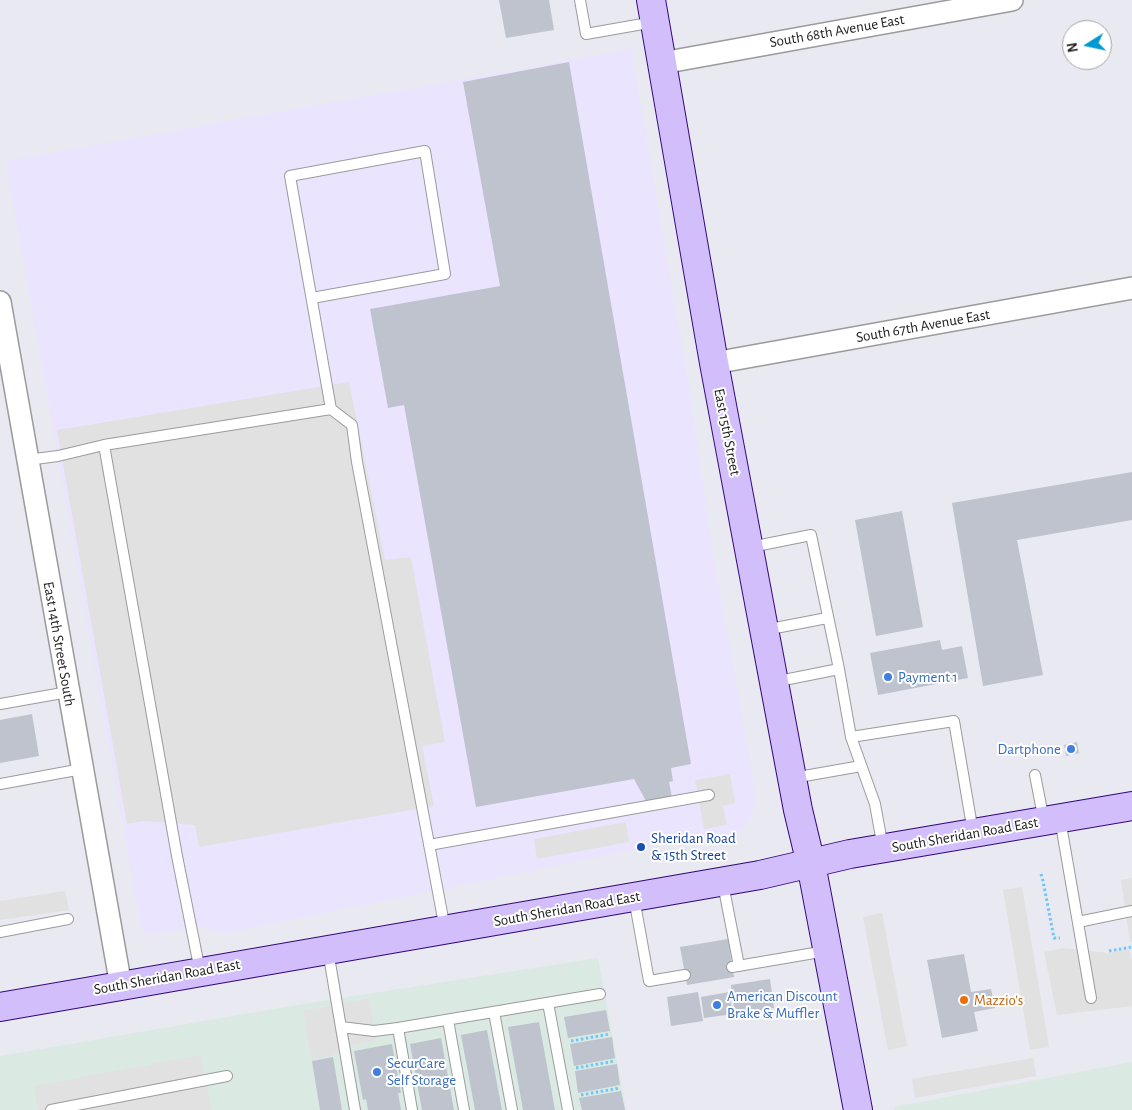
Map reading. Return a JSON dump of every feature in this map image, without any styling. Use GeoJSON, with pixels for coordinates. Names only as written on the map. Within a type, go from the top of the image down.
{"type":"FeatureCollection","features":[{"type":"Feature","properties":{"kind":"main road","name":"East 15th Street"},"geometry":{"type":"LineString","coordinates":[[653,11],[714,363],[792,778],[811,864],[858,1110]]}},
{"type":"Feature","properties":{"kind":"main road","name":"South Sheridan Road East"},"geometry":{"type":"LineString","coordinates":[[0,1006],[634,898],[723,882],[850,854],[1132,806]]}},
{"type":"Feature","properties":{"kind":"street","name":"South 68th Avenue East"},"geometry":{"type":"LineString","coordinates":[[662,62],[1012,0]]}},
{"type":"Feature","properties":{"kind":"street","name":"South 67th Avenue East"},"geometry":{"type":"LineString","coordinates":[[714,363],[1132,288]]}},
{"type":"Feature","properties":{"kind":"street","name":"East 14th Street South"},"geometry":{"type":"LineString","coordinates":[[0,302],[121,986]]}},
{"type":"Feature","properties":{"kind":"lane"},"geometry":{"type":"LineString","coordinates":[[580,0],[586,34],[653,11]]}},
{"type":"Feature","properties":{"kind":"lane"},"geometry":{"type":"LineString","coordinates":[[312,298],[444,274],[425,151],[290,176],[331,409],[352,425],[357,462],[445,930]]}},
{"type":"Feature","properties":{"kind":"lane"},"geometry":{"type":"LineString","coordinates":[[27,460],[58,456],[104,445],[331,409]]}},
{"type":"Feature","properties":{"kind":"lane"},"geometry":{"type":"LineString","coordinates":[[104,445],[175,847],[200,972]]}},
{"type":"Feature","properties":{"kind":"lane"},"geometry":{"type":"LineString","coordinates":[[749,548],[812,535],[851,737],[876,804],[883,848]]}},
{"type":"Feature","properties":{"kind":"lane"},"geometry":{"type":"LineString","coordinates":[[764,630],[827,618]]}},
{"type":"Feature","properties":{"kind":"lane"},"geometry":{"type":"LineString","coordinates":[[774,682],[839,669]]}},
{"type":"Feature","properties":{"kind":"lane"},"geometry":{"type":"LineString","coordinates":[[0,704],[68,692]]}},
{"type":"Feature","properties":{"kind":"lane"},"geometry":{"type":"LineString","coordinates":[[851,737],[954,721],[973,833]]}},
{"type":"Feature","properties":{"kind":"lane"},"geometry":{"type":"LineString","coordinates":[[792,778],[861,766]]}},
{"type":"Feature","properties":{"kind":"lane"},"geometry":{"type":"LineString","coordinates":[[0,784],[82,769]]}},
{"type":"Feature","properties":{"kind":"lane"},"geometry":{"type":"LineString","coordinates":[[1035,775],[1052,820],[1078,922],[1091,998]]}},
{"type":"Feature","properties":{"kind":"lane"},"geometry":{"type":"LineString","coordinates":[[429,845],[709,795]]}},
{"type":"Feature","properties":{"kind":"lane"},"geometry":{"type":"LineString","coordinates":[[723,882],[736,967],[827,951]]}},
{"type":"Feature","properties":{"kind":"lane"},"geometry":{"type":"LineString","coordinates":[[634,898],[649,981],[685,975]]}},
{"type":"Feature","properties":{"kind":"lane"},"geometry":{"type":"LineString","coordinates":[[1078,922],[1132,911]]}},
{"type":"Feature","properties":{"kind":"lane"},"geometry":{"type":"LineString","coordinates":[[0,932],[68,919]]}},
{"type":"Feature","properties":{"kind":"lane"},"geometry":{"type":"LineString","coordinates":[[328,950],[355,1110]]}},
{"type":"Feature","properties":{"kind":"lane"},"geometry":{"type":"LineString","coordinates":[[341,1027],[374,1031],[398,1028],[600,994]]}},
{"type":"Feature","properties":{"kind":"lane"},"geometry":{"type":"LineString","coordinates":[[548,1003],[568,1110]]}},
{"type":"Feature","properties":{"kind":"lane"},"geometry":{"type":"LineString","coordinates":[[494,1012],[512,1110]]}},
{"type":"Feature","properties":{"kind":"lane"},"geometry":{"type":"LineString","coordinates":[[448,1020],[464,1110]]}},
{"type":"Feature","properties":{"kind":"lane"},"geometry":{"type":"LineString","coordinates":[[398,1028],[412,1110]]}},
{"type":"Feature","properties":{"kind":"lane"},"geometry":{"type":"LineString","coordinates":[[51,1110],[227,1076]]}},
{"type":"Feature","properties":{"kind":"path"},"geometry":{"type":"LineString","coordinates":[[1041,874],[1044,881],[1054,938],[1060,938]]}},
{"type":"Feature","properties":{"kind":"path"},"geometry":{"type":"LineString","coordinates":[[1110,951],[1132,947]]}},
{"type":"Feature","properties":{"kind":"path"},"geometry":{"type":"LineString","coordinates":[[556,1044],[610,1034]]}},
{"type":"Feature","properties":{"kind":"path"},"geometry":{"type":"LineString","coordinates":[[561,1071],[615,1061]]}},
{"type":"Feature","properties":{"kind":"path"},"geometry":{"type":"LineString","coordinates":[[566,1098],[620,1088]]}},
{"type":"Feature","properties":{"kind":"shaded area"},"geometry":{"type":"Polygon","coordinates":[[[631,49],[689,388],[711,543],[756,796],[749,820],[740,831],[633,850],[222,934],[203,926],[147,935],[140,922],[6,161],[631,49]]]}},
{"type":"Feature","properties":{"kind":"shaded area"},"geometry":{"type":"Polygon","coordinates":[[[349,382],[385,560],[411,557],[445,742],[422,746],[434,806],[199,847],[195,825],[143,821],[127,824],[57,430],[349,382]]]}},
{"type":"Feature","properties":{"kind":"shaded area"},"geometry":{"type":"Polygon","coordinates":[[[730,774],[735,803],[723,806],[727,825],[704,829],[695,780],[730,774]]]}},
{"type":"Feature","properties":{"kind":"shaded area"},"geometry":{"type":"Polygon","coordinates":[[[626,822],[629,842],[537,859],[534,839],[626,822]]]}},
{"type":"Feature","properties":{"kind":"shaded area"},"geometry":{"type":"Polygon","coordinates":[[[1132,878],[1132,942],[1130,942],[1121,880],[1132,878]]]}},
{"type":"Feature","properties":{"kind":"shaded area"},"geometry":{"type":"Polygon","coordinates":[[[1022,887],[1049,1047],[1030,1050],[1003,890],[1022,887]]]}},
{"type":"Feature","properties":{"kind":"shaded area"},"geometry":{"type":"Polygon","coordinates":[[[65,891],[69,910],[0,920],[0,901],[65,891]]]}},
{"type":"Feature","properties":{"kind":"shaded area"},"geometry":{"type":"Polygon","coordinates":[[[882,913],[907,1046],[888,1050],[863,917],[882,913]]]}},
{"type":"Feature","properties":{"kind":"shaded area"},"geometry":{"type":"Polygon","coordinates":[[[1064,948],[1108,953],[1129,949],[1132,963],[1132,1006],[1057,1015],[1044,952],[1064,948]]]}},
{"type":"Feature","properties":{"kind":"shaded area","name":"SecurCare Self Storage"},"geometry":{"type":"Polygon","coordinates":[[[598,958],[626,1110],[0,1110],[0,1056],[303,1004],[598,958]]]}},
{"type":"Feature","properties":{"kind":"shaded area"},"geometry":{"type":"Polygon","coordinates":[[[369,999],[376,1041],[353,1045],[332,1056],[311,1059],[303,1011],[369,999]]]}},
{"type":"Feature","properties":{"kind":"shaded area"},"geometry":{"type":"Polygon","coordinates":[[[201,1055],[211,1110],[38,1110],[34,1086],[201,1055]]]}},
{"type":"Feature","properties":{"kind":"shaded area"},"geometry":{"type":"Polygon","coordinates":[[[1033,1058],[1036,1076],[915,1098],[912,1079],[1033,1058]]]}},
{"type":"Feature","properties":{"kind":"shaded area"},"geometry":{"type":"Polygon","coordinates":[[[1132,1062],[1132,1110],[895,1110],[894,1107],[1132,1062]]]}},
{"type":"Feature","properties":{"kind":"building"},"geometry":{"type":"Polygon","coordinates":[[[499,0],[549,0],[554,30],[506,38],[499,0]]]}},
{"type":"Feature","properties":{"kind":"building"},"geometry":{"type":"Polygon","coordinates":[[[569,62],[691,764],[671,768],[673,781],[669,782],[672,798],[647,803],[634,779],[476,807],[404,405],[388,408],[370,309],[500,286],[463,82],[569,62]]]}},
{"type":"Feature","properties":{"kind":"building"},"geometry":{"type":"Polygon","coordinates":[[[1132,472],[1132,520],[1017,540],[1043,675],[983,686],[952,503],[1132,472]]]}},
{"type":"Feature","properties":{"kind":"building"},"geometry":{"type":"Polygon","coordinates":[[[902,511],[923,627],[876,636],[855,520],[902,511]]]}},
{"type":"Feature","properties":{"kind":"building"},"geometry":{"type":"Polygon","coordinates":[[[940,640],[942,650],[962,646],[968,678],[878,695],[870,653],[940,640]]]}},
{"type":"Feature","properties":{"kind":"building"},"geometry":{"type":"Polygon","coordinates":[[[32,714],[39,756],[0,763],[0,720],[32,714]]]}},
{"type":"Feature","properties":{"kind":"building","name":"Dartphone"},"geometry":{"type":"Polygon","coordinates":[[[1077,742],[1079,753],[1066,756],[1064,745],[1077,742]]]}},
{"type":"Feature","properties":{"kind":"building"},"geometry":{"type":"Polygon","coordinates":[[[728,939],[734,977],[687,985],[680,947],[728,939]]]}},
{"type":"Feature","properties":{"kind":"building","name":"Mazzio's"},"geometry":{"type":"Polygon","coordinates":[[[964,954],[971,992],[991,989],[995,1008],[974,1012],[978,1031],[942,1038],[927,960],[964,954]]]}},
{"type":"Feature","properties":{"kind":"building"},"geometry":{"type":"Polygon","coordinates":[[[770,979],[774,1008],[735,1014],[731,985],[770,979]]]}},
{"type":"Feature","properties":{"kind":"building"},"geometry":{"type":"Polygon","coordinates":[[[698,992],[703,1021],[671,1026],[667,997],[698,992]]]}},
{"type":"Feature","properties":{"kind":"building","name":"American Discount Brake & Muffler"},"geometry":{"type":"Polygon","coordinates":[[[729,992],[733,1014],[704,1018],[701,997],[729,992]]]}},
{"type":"Feature","properties":{"kind":"building"},"geometry":{"type":"Polygon","coordinates":[[[606,1010],[610,1031],[568,1038],[564,1017],[606,1010]]]}},
{"type":"Feature","properties":{"kind":"building"},"geometry":{"type":"Polygon","coordinates":[[[539,1022],[555,1110],[523,1110],[508,1027],[539,1022]]]}},
{"type":"Feature","properties":{"kind":"building"},"geometry":{"type":"Polygon","coordinates":[[[487,1030],[502,1110],[475,1110],[461,1035],[487,1030]]]}},
{"type":"Feature","properties":{"kind":"building"},"geometry":{"type":"Polygon","coordinates":[[[612,1037],[615,1058],[574,1066],[570,1044],[612,1037]]]}},
{"type":"Feature","properties":{"kind":"building"},"geometry":{"type":"Polygon","coordinates":[[[441,1038],[454,1110],[422,1110],[410,1044],[441,1038]]]}},
{"type":"Feature","properties":{"kind":"building","name":"SecurCare Self Storage"},"geometry":{"type":"Polygon","coordinates":[[[392,1044],[401,1093],[398,1093],[401,1110],[368,1110],[366,1099],[363,1100],[354,1051],[392,1044]]]}},
{"type":"Feature","properties":{"kind":"building"},"geometry":{"type":"Polygon","coordinates":[[[333,1057],[342,1110],[320,1110],[312,1061],[333,1057]]]}},
{"type":"Feature","properties":{"kind":"building"},"geometry":{"type":"Polygon","coordinates":[[[617,1064],[620,1085],[578,1093],[575,1071],[617,1064]]]}},
{"type":"Feature","properties":{"kind":"building"},"geometry":{"type":"Polygon","coordinates":[[[621,1091],[625,1110],[582,1110],[579,1098],[621,1091]]]}},
{"type":"Feature","properties":{"kind":"place","name":"Payment 1"},"geometry":{"type":"Point","coordinates":[888,677]}},
{"type":"Feature","properties":{"kind":"place","name":"Dartphone"},"geometry":{"type":"Point","coordinates":[1071,749]}},
{"type":"Feature","properties":{"kind":"place","name":"Sheridan Road & 15th Street"},"geometry":{"type":"Point","coordinates":[641,847]}},
{"type":"Feature","properties":{"kind":"place","name":"Mazzio's"},"geometry":{"type":"Point","coordinates":[964,1000]}},
{"type":"Feature","properties":{"kind":"place","name":"American Discount Brake & Muffler"},"geometry":{"type":"Point","coordinates":[717,1005]}},
{"type":"Feature","properties":{"kind":"place","name":"SecurCare Self Storage"},"geometry":{"type":"Point","coordinates":[377,1072]}}]}
